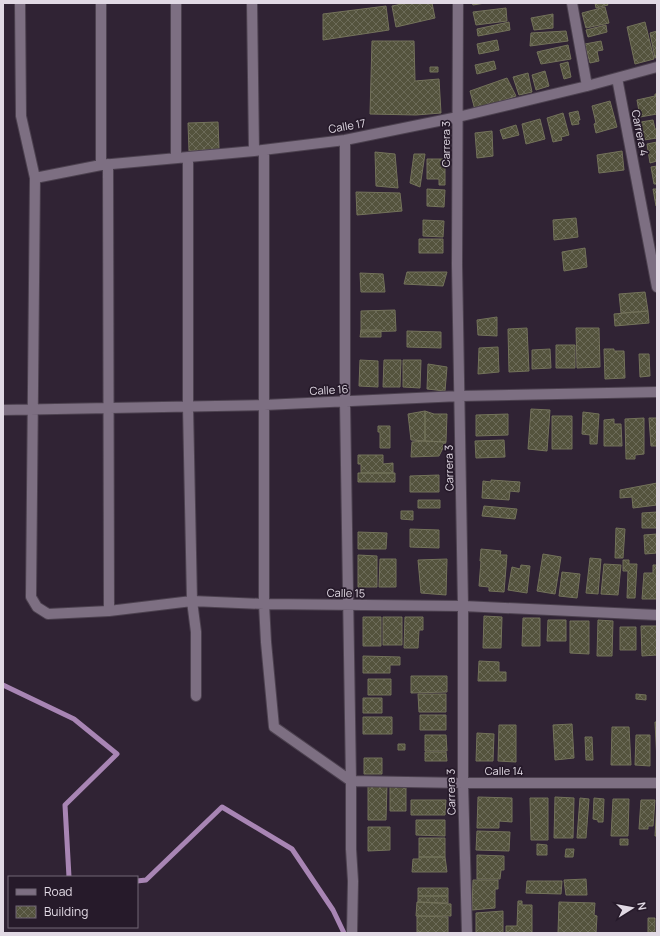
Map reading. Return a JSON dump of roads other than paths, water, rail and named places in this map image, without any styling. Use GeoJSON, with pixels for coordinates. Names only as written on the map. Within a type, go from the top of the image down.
{"type":"FeatureCollection","features":[{"type":"Feature","properties":{"kind":"street"},"geometry":{"type":"LineString","coordinates":[[20,3],[21,116],[35,178],[34,410]]}},
{"type":"Feature","properties":{"kind":"street"},"geometry":{"type":"LineString","coordinates":[[101,3],[109,407],[109,611]]}},
{"type":"Feature","properties":{"kind":"street"},"geometry":{"type":"LineString","coordinates":[[176,3],[176,158]]}},
{"type":"Feature","properties":{"kind":"street"},"geometry":{"type":"LineString","coordinates":[[252,3],[259,151],[264,405],[264,604],[274,727],[352,781]]}},
{"type":"Feature","properties":{"kind":"street","name":"Carrera 3"},"geometry":{"type":"LineString","coordinates":[[458,3],[457,265],[463,606],[463,783],[467,933]]}},
{"type":"Feature","properties":{"kind":"street"},"geometry":{"type":"LineString","coordinates":[[572,3],[587,86]]}},
{"type":"Feature","properties":{"kind":"street","name":"Calle 17"},"geometry":{"type":"LineString","coordinates":[[35,178],[104,164],[259,151],[345,140],[458,117],[587,86],[657,67]]}},
{"type":"Feature","properties":{"kind":"street","name":"Carrera 4"},"geometry":{"type":"LineString","coordinates":[[617,78],[657,287]]}},
{"type":"Feature","properties":{"kind":"street"},"geometry":{"type":"LineString","coordinates":[[345,140],[345,402],[352,781],[352,933]]}},
{"type":"Feature","properties":{"kind":"street"},"geometry":{"type":"LineString","coordinates":[[188,157],[188,407],[192,601],[196,632],[196,696]]}},
{"type":"Feature","properties":{"kind":"street","name":"Calle 16"},"geometry":{"type":"LineString","coordinates":[[3,410],[264,405],[460,396],[657,392]]}},
{"type":"Feature","properties":{"kind":"street","name":"Calle 15"},"geometry":{"type":"LineString","coordinates":[[34,410],[31,597],[37,606],[48,614],[109,611],[192,601],[264,604],[463,606],[657,615]]}},
{"type":"Feature","properties":{"kind":"street","name":"Calle 14"},"geometry":{"type":"LineString","coordinates":[[352,781],[463,783],[657,783]]}},
{"type":"Feature","properties":{"kind":"waterway"},"geometry":{"type":"LineString","coordinates":[[3,685],[74,719],[117,754],[65,805],[69,876]]}},
{"type":"Feature","properties":{"kind":"waterway"},"geometry":{"type":"LineString","coordinates":[[138,881],[146,880],[222,807],[292,849],[333,910],[344,933]]}}]}
